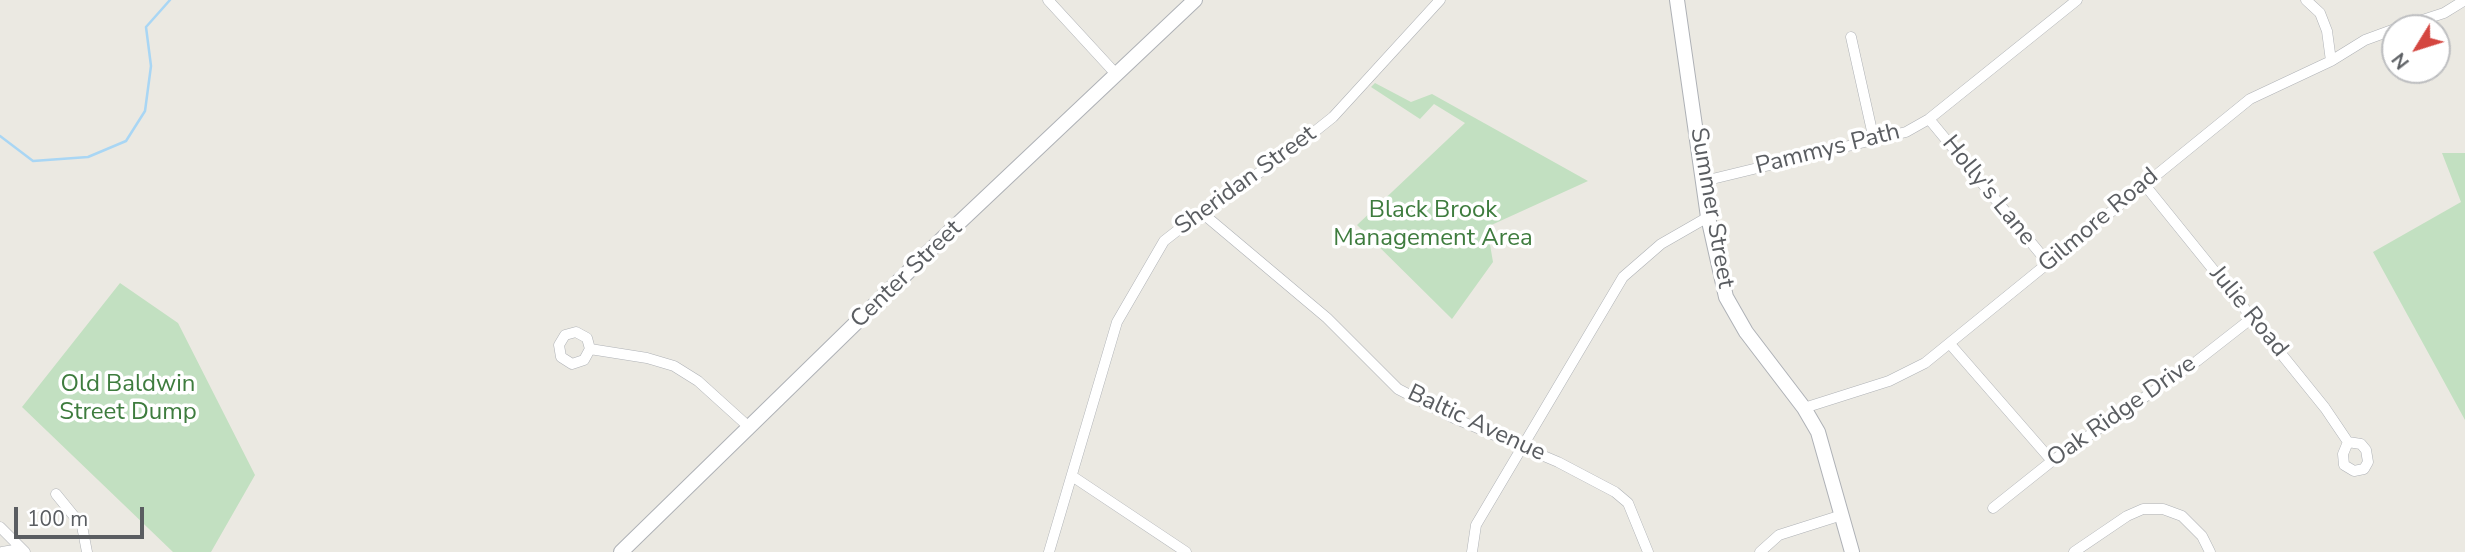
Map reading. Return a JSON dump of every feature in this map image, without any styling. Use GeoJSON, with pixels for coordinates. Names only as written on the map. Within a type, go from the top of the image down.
{"type":"FeatureCollection","features":[{"type":"Feature","properties":{"kind":"main road","name":"Center Street"},"geometry":{"type":"LineString","coordinates":[[621,552],[1195,0]]}},
{"type":"Feature","properties":{"kind":"main road","name":"Summer Street"},"geometry":{"type":"LineString","coordinates":[[1677,0],[1708,217],[1727,297],[1746,332],[1804,408],[1818,432],[1852,552]]}},
{"type":"Feature","properties":{"kind":"street"},"geometry":{"type":"LineString","coordinates":[[1048,0],[1116,74]]}},
{"type":"Feature","properties":{"kind":"street","name":"Sheridan Street"},"geometry":{"type":"LineString","coordinates":[[1049,552],[1117,322],[1164,241],[1201,212],[1245,185],[1333,117],[1440,0]]}},
{"type":"Feature","properties":{"kind":"street","name":"Pammys Path"},"geometry":{"type":"LineString","coordinates":[[1704,181],[1906,132],[1929,119],[2077,0]]}},
{"type":"Feature","properties":{"kind":"street"},"geometry":{"type":"LineString","coordinates":[[2306,0],[2320,13],[2327,31],[2331,61]]}},
{"type":"Feature","properties":{"kind":"street","name":"Gilmore Road"},"geometry":{"type":"LineString","coordinates":[[2441,14],[2465,0]]}},
{"type":"Feature","properties":{"kind":"street","name":"Gilmore Road"},"geometry":{"type":"LineString","coordinates":[[1804,408],[1909,372],[1950,344],[2250,99],[2381,34]]}},
{"type":"Feature","properties":{"kind":"street"},"geometry":{"type":"LineString","coordinates":[[1851,37],[1874,140]]}},
{"type":"Feature","properties":{"kind":"street","name":"Holly's Lane"},"geometry":{"type":"LineString","coordinates":[[1929,119],[2048,263]]}},
{"type":"Feature","properties":{"kind":"street","name":"Julie Road"},"geometry":{"type":"LineString","coordinates":[[2144,184],[2325,408],[2348,442]]}},
{"type":"Feature","properties":{"kind":"street","name":"Baltic Avenue"},"geometry":{"type":"LineString","coordinates":[[1201,212],[1327,318],[1398,389],[1456,419],[1523,446],[1615,492],[1628,503],[1648,552]]}},
{"type":"Feature","properties":{"kind":"street"},"geometry":{"type":"LineString","coordinates":[[1472,552],[1476,525],[1623,277],[1661,244],[1708,217]]}},
{"type":"Feature","properties":{"kind":"street","name":"Oak Ridge Drive"},"geometry":{"type":"LineString","coordinates":[[1993,508],[2052,461],[2197,361],[2252,318]]}},
{"type":"Feature","properties":{"kind":"street"},"geometry":{"type":"LineString","coordinates":[[1950,344],[2052,461]]}},
{"type":"Feature","properties":{"kind":"street"},"geometry":{"type":"LineString","coordinates":[[590,349],[647,358],[674,366],[698,381],[750,428]]}},
{"type":"Feature","properties":{"kind":"street"},"geometry":{"type":"LineString","coordinates":[[1072,476],[1186,552]]}},
{"type":"Feature","properties":{"kind":"street"},"geometry":{"type":"LineString","coordinates":[[56,494],[82,526],[87,552]]}},
{"type":"Feature","properties":{"kind":"street"},"geometry":{"type":"LineString","coordinates":[[2074,552],[2127,516],[2143,509],[2163,509],[2194,525],[2210,552]]}},
{"type":"Feature","properties":{"kind":"street"},"geometry":{"type":"LineString","coordinates":[[1760,552],[1779,535],[1842,515]]}},
{"type":"Feature","properties":{"kind":"street"},"geometry":{"type":"LineString","coordinates":[[0,527],[23,551]]}},
{"type":"Feature","properties":{"kind":"street"},"geometry":{"type":"LineString","coordinates":[[2,552],[23,551]]}},
{"type":"Feature","properties":{"kind":"green space","name":"Black Brook Management Area"},"geometry":{"type":"Polygon","coordinates":[[[1375,83],[1411,102],[1432,94],[1588,181],[1487,227],[1493,262],[1452,319],[1357,225],[1465,123],[1434,104],[1420,119],[1371,87],[1375,83]]]}},
{"type":"Feature","properties":{"kind":"green space"},"geometry":{"type":"Polygon","coordinates":[[[2442,153],[2465,153],[2465,420],[2373,252],[2461,202],[2442,153]]]}},
{"type":"Feature","properties":{"kind":"green space","name":"Old Baldwin Street Dump"},"geometry":{"type":"Polygon","coordinates":[[[120,283],[178,323],[255,475],[211,552],[173,552],[22,407],[120,283]]]}},
{"type":"Feature","properties":{"kind":"waterway"},"geometry":{"type":"LineString","coordinates":[[0,136],[33,161],[88,157],[126,141],[145,111],[151,66],[146,27],[170,0]]}}]}
